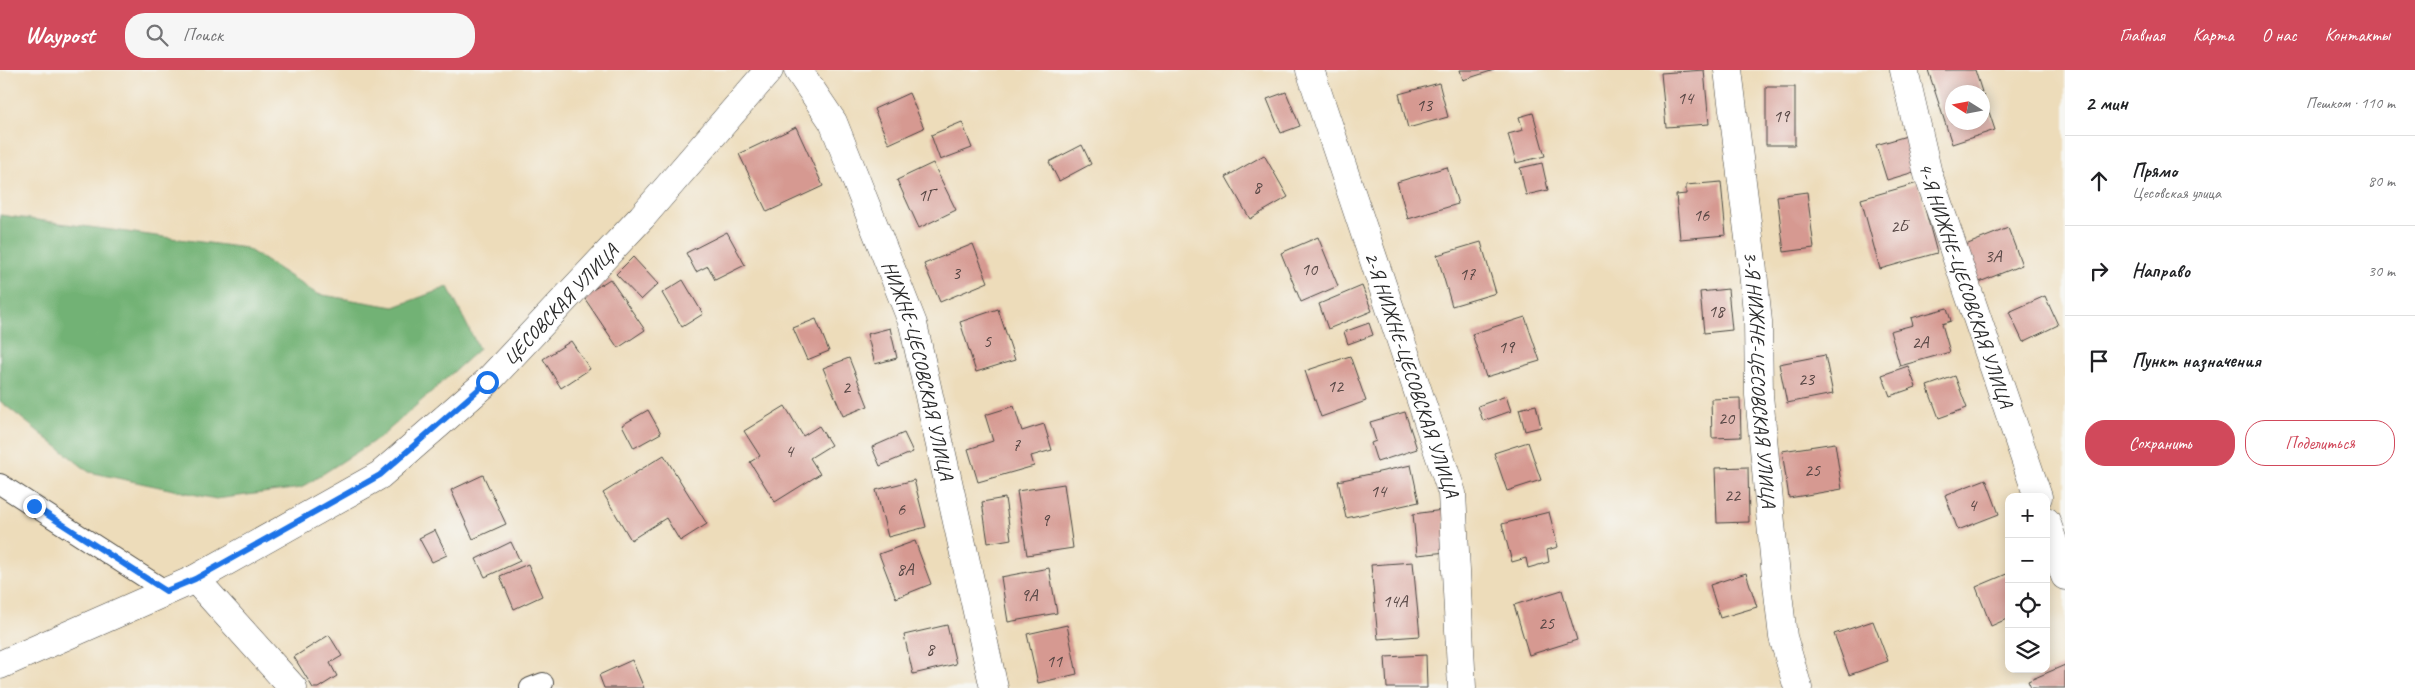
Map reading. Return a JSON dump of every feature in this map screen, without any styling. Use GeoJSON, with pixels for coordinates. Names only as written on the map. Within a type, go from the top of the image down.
{"type":"FeatureCollection","features":[{"type":"Feature","properties":{"kind":"street","name":"ЦЕСОВСКАЯ УЛИЦА"},"geometry":{"type":"LineString","coordinates":[[0,665],[195,579],[380,475],[487,382],[642,217],[769,70]]}},
{"type":"Feature","properties":{"kind":"street","name":"НИЖНЕ-ЦЕСОВСКАЯ УЛИЦА"},"geometry":{"type":"LineString","coordinates":[[798,70],[833,122],[913,324],[994,688]]}},
{"type":"Feature","properties":{"kind":"street","name":"2-Я НИЖНЕ-ЦЕСОВСКАЯ УЛИЦА"},"geometry":{"type":"LineString","coordinates":[[1310,70],[1452,493],[1462,688]]}},
{"type":"Feature","properties":{"kind":"street","name":"3-Я НИЖНЕ-ЦЕСОВСКАЯ УЛИЦА"},"geometry":{"type":"LineString","coordinates":[[1728,70],[1758,322],[1759,395],[1783,637],[1798,688]]}},
{"type":"Feature","properties":{"kind":"street","name":"4-Я НИЖНЕ-ЦЕСОВСКАЯ УЛИЦА"},"geometry":{"type":"LineString","coordinates":[[1904,70],[1928,174],[2037,493]]}},
{"type":"Feature","properties":{"kind":"street"},"geometry":{"type":"LineString","coordinates":[[2050,533],[2065,576]]}},
{"type":"Feature","properties":{"kind":"street"},"geometry":{"type":"LineString","coordinates":[[195,579],[293,688]]}},
{"type":"Feature","properties":{"kind":"lane"},"geometry":{"type":"LineString","coordinates":[[0,484],[166,591]]}},
{"type":"Feature","properties":{"kind":"green space"},"geometry":{"type":"Polygon","coordinates":[[[0,215],[246,248],[317,294],[394,307],[448,287],[479,349],[382,436],[301,488],[216,499],[89,472],[0,401],[0,215]]]}},
{"type":"Feature","properties":{"kind":"building"},"geometry":{"type":"Polygon","coordinates":[[[1460,70],[1494,70],[1463,80],[1460,70]]]}},
{"type":"Feature","properties":{"kind":"building"},"geometry":{"type":"Polygon","coordinates":[[[1704,70],[1709,124],[1666,127],[1661,73],[1704,70]]]}},
{"type":"Feature","properties":{"kind":"building"},"geometry":{"type":"Polygon","coordinates":[[[1928,70],[1975,70],[1980,85],[1945,85],[1945,122],[1928,70]]]}},
{"type":"Feature","properties":{"kind":"building"},"geometry":{"type":"Polygon","coordinates":[[[1439,83],[1448,117],[1408,128],[1399,94],[1439,83]]]}},
{"type":"Feature","properties":{"kind":"building"},"geometry":{"type":"Polygon","coordinates":[[[1766,87],[1795,87],[1795,145],[1766,145],[1766,87]]]}},
{"type":"Feature","properties":{"kind":"building"},"geometry":{"type":"Polygon","coordinates":[[[1286,92],[1300,126],[1281,133],[1267,99],[1286,92]]]}},
{"type":"Feature","properties":{"kind":"building"},"geometry":{"type":"Polygon","coordinates":[[[909,93],[924,128],[889,144],[874,109],[909,93]]]}},
{"type":"Feature","properties":{"kind":"building"},"geometry":{"type":"Polygon","coordinates":[[[1533,113],[1545,156],[1516,163],[1508,134],[1523,130],[1519,117],[1533,113]]]}},
{"type":"Feature","properties":{"kind":"building"},"geometry":{"type":"Polygon","coordinates":[[[1990,115],[1995,130],[1952,144],[1947,130],[1990,130],[1990,115]]]}},
{"type":"Feature","properties":{"kind":"building"},"geometry":{"type":"Polygon","coordinates":[[[962,122],[972,148],[940,160],[931,135],[962,122]]]}},
{"type":"Feature","properties":{"kind":"building"},"geometry":{"type":"Polygon","coordinates":[[[796,127],[823,186],[767,212],[739,154],[796,127]]]}},
{"type":"Feature","properties":{"kind":"building"},"geometry":{"type":"Polygon","coordinates":[[[1910,135],[1921,170],[1887,180],[1876,145],[1910,135]]]}},
{"type":"Feature","properties":{"kind":"building"},"geometry":{"type":"Polygon","coordinates":[[[1082,145],[1091,164],[1059,181],[1049,162],[1082,145]]]}},
{"type":"Feature","properties":{"kind":"building"},"geometry":{"type":"Polygon","coordinates":[[[1264,155],[1288,197],[1250,219],[1226,177],[1264,155]]]}},
{"type":"Feature","properties":{"kind":"building"},"geometry":{"type":"Polygon","coordinates":[[[933,163],[956,210],[919,228],[897,180],[933,163]]]}},
{"type":"Feature","properties":{"kind":"building"},"geometry":{"type":"Polygon","coordinates":[[[1542,163],[1548,190],[1526,195],[1520,168],[1542,163]]]}},
{"type":"Feature","properties":{"kind":"building"},"geometry":{"type":"Polygon","coordinates":[[[1447,167],[1458,204],[1408,219],[1397,182],[1447,167]]]}},
{"type":"Feature","properties":{"kind":"building"},"geometry":{"type":"Polygon","coordinates":[[[1721,182],[1726,235],[1680,239],[1676,195],[1686,194],[1686,185],[1721,182]]]}},
{"type":"Feature","properties":{"kind":"building"},"geometry":{"type":"Polygon","coordinates":[[[1918,183],[1937,253],[1880,269],[1861,199],[1918,183]]]}},
{"type":"Feature","properties":{"kind":"building"},"geometry":{"type":"Polygon","coordinates":[[[1807,192],[1814,248],[1784,252],[1777,196],[1807,192]]]}},
{"type":"Feature","properties":{"kind":"building"},"geometry":{"type":"Polygon","coordinates":[[[2008,228],[2022,265],[1977,283],[1963,246],[2008,228]]]}},
{"type":"Feature","properties":{"kind":"building"},"geometry":{"type":"Polygon","coordinates":[[[727,232],[745,265],[715,280],[708,266],[696,272],[686,253],[727,232]]]}},
{"type":"Feature","properties":{"kind":"building"},"geometry":{"type":"Polygon","coordinates":[[[1318,237],[1338,286],[1301,302],[1281,253],[1318,237]]]}},
{"type":"Feature","properties":{"kind":"building"},"geometry":{"type":"Polygon","coordinates":[[[1481,242],[1496,293],[1452,306],[1437,255],[1481,242]]]}},
{"type":"Feature","properties":{"kind":"building"},"geometry":{"type":"Polygon","coordinates":[[[973,244],[988,282],[940,302],[924,264],[973,244]]]}},
{"type":"Feature","properties":{"kind":"building"},"geometry":{"type":"Polygon","coordinates":[[[633,257],[658,284],[641,300],[616,274],[633,257]]]}},
{"type":"Feature","properties":{"kind":"building"},"geometry":{"type":"Polygon","coordinates":[[[610,279],[645,330],[618,348],[583,296],[610,279]]]}},
{"type":"Feature","properties":{"kind":"building"},"geometry":{"type":"Polygon","coordinates":[[[683,280],[703,314],[682,327],[662,293],[683,280]]]}},
{"type":"Feature","properties":{"kind":"building"},"geometry":{"type":"Polygon","coordinates":[[[1362,286],[1372,311],[1328,329],[1319,304],[1362,286]]]}},
{"type":"Feature","properties":{"kind":"building"},"geometry":{"type":"Polygon","coordinates":[[[1728,289],[1732,330],[1704,333],[1700,292],[1728,289]]]}},
{"type":"Feature","properties":{"kind":"building"},"geometry":{"type":"Polygon","coordinates":[[[2045,296],[2058,325],[2023,342],[2009,312],[2045,296]]]}},
{"type":"Feature","properties":{"kind":"building"},"geometry":{"type":"Polygon","coordinates":[[[1947,308],[1951,321],[1942,324],[1950,352],[1900,366],[1890,331],[1913,325],[1911,318],[1947,308]]]}},
{"type":"Feature","properties":{"kind":"building"},"geometry":{"type":"Polygon","coordinates":[[[998,309],[1015,360],[976,372],[960,322],[998,309]]]}},
{"type":"Feature","properties":{"kind":"building"},"geometry":{"type":"Polygon","coordinates":[[[1525,317],[1540,361],[1486,377],[1472,334],[1525,317]]]}},
{"type":"Feature","properties":{"kind":"building"},"geometry":{"type":"Polygon","coordinates":[[[816,319],[829,351],[807,360],[793,328],[816,319]]]}},
{"type":"Feature","properties":{"kind":"building"},"geometry":{"type":"Polygon","coordinates":[[[1369,323],[1373,335],[1348,344],[1344,332],[1369,323]]]}},
{"type":"Feature","properties":{"kind":"building"},"geometry":{"type":"Polygon","coordinates":[[[890,328],[897,358],[875,364],[867,334],[890,328]]]}},
{"type":"Feature","properties":{"kind":"building"},"geometry":{"type":"Polygon","coordinates":[[[571,341],[590,369],[561,388],[543,359],[571,341]]]}},
{"type":"Feature","properties":{"kind":"building"},"geometry":{"type":"Polygon","coordinates":[[[1825,355],[1833,394],[1787,403],[1779,364],[1825,355]]]}},
{"type":"Feature","properties":{"kind":"building"},"geometry":{"type":"Polygon","coordinates":[[[1350,356],[1366,401],[1321,417],[1305,371],[1350,356]]]}},
{"type":"Feature","properties":{"kind":"building"},"geometry":{"type":"Polygon","coordinates":[[[849,358],[868,406],[843,416],[823,368],[849,358]]]}},
{"type":"Feature","properties":{"kind":"building"},"geometry":{"type":"Polygon","coordinates":[[[1908,366],[1916,387],[1890,396],[1882,375],[1908,366]]]}},
{"type":"Feature","properties":{"kind":"building"},"geometry":{"type":"Polygon","coordinates":[[[1955,376],[1967,408],[1939,418],[1927,386],[1955,376]]]}},
{"type":"Feature","properties":{"kind":"building"},"geometry":{"type":"Polygon","coordinates":[[[1506,396],[1511,411],[1483,421],[1478,406],[1506,396]]]}},
{"type":"Feature","properties":{"kind":"building"},"geometry":{"type":"Polygon","coordinates":[[[1740,398],[1741,437],[1712,438],[1711,399],[1740,398]]]}},
{"type":"Feature","properties":{"kind":"building"},"geometry":{"type":"Polygon","coordinates":[[[1536,405],[1541,427],[1525,431],[1519,409],[1536,405]]]}},
{"type":"Feature","properties":{"kind":"building"},"geometry":{"type":"Polygon","coordinates":[[[785,406],[803,436],[819,426],[831,445],[810,458],[820,474],[775,502],[750,462],[760,456],[744,431],[785,406]]]}},
{"type":"Feature","properties":{"kind":"building"},"geometry":{"type":"Polygon","coordinates":[[[1014,406],[1022,431],[1044,424],[1052,450],[1031,456],[1034,466],[978,482],[968,449],[993,441],[985,415],[1014,406]]]}},
{"type":"Feature","properties":{"kind":"building"},"geometry":{"type":"Polygon","coordinates":[[[648,410],[661,433],[634,448],[622,425],[648,410]]]}},
{"type":"Feature","properties":{"kind":"building"},"geometry":{"type":"Polygon","coordinates":[[[1405,412],[1417,449],[1377,462],[1371,443],[1376,441],[1370,422],[1405,412]]]}},
{"type":"Feature","properties":{"kind":"building"},"geometry":{"type":"Polygon","coordinates":[[[904,433],[913,452],[880,466],[872,447],[904,433]]]}},
{"type":"Feature","properties":{"kind":"building"},"geometry":{"type":"Polygon","coordinates":[[[1528,442],[1541,480],[1507,491],[1494,453],[1528,442]]]}},
{"type":"Feature","properties":{"kind":"building"},"geometry":{"type":"Polygon","coordinates":[[[1835,443],[1842,489],[1789,498],[1782,451],[1835,443]]]}},
{"type":"Feature","properties":{"kind":"building"},"geometry":{"type":"Polygon","coordinates":[[[664,455],[707,524],[680,541],[666,518],[631,540],[603,493],[664,455]]]}},
{"type":"Feature","properties":{"kind":"building"},"geometry":{"type":"Polygon","coordinates":[[[1411,465],[1419,502],[1346,518],[1338,481],[1411,465]]]}},
{"type":"Feature","properties":{"kind":"building"},"geometry":{"type":"Polygon","coordinates":[[[1748,467],[1749,522],[1717,523],[1715,468],[1748,467]]]}},
{"type":"Feature","properties":{"kind":"building"},"geometry":{"type":"Polygon","coordinates":[[[483,475],[506,524],[473,539],[451,490],[483,475]]]}},
{"type":"Feature","properties":{"kind":"building"},"geometry":{"type":"Polygon","coordinates":[[[1986,479],[1999,514],[1958,530],[1945,495],[1986,479]]]}},
{"type":"Feature","properties":{"kind":"building"},"geometry":{"type":"Polygon","coordinates":[[[914,480],[926,527],[888,537],[876,490],[914,480]]]}},
{"type":"Feature","properties":{"kind":"building"},"geometry":{"type":"Polygon","coordinates":[[[1064,484],[1073,548],[1027,555],[1017,491],[1064,484]]]}},
{"type":"Feature","properties":{"kind":"building"},"geometry":{"type":"Polygon","coordinates":[[[1005,498],[1011,539],[988,543],[982,502],[1005,498]]]}},
{"type":"Feature","properties":{"kind":"building"},"geometry":{"type":"Polygon","coordinates":[[[1443,510],[1447,552],[1417,555],[1413,514],[1443,510]]]}},
{"type":"Feature","properties":{"kind":"building"},"geometry":{"type":"Polygon","coordinates":[[[1549,512],[1558,547],[1547,550],[1549,562],[1528,568],[1526,558],[1512,562],[1502,524],[1549,512]]]}},
{"type":"Feature","properties":{"kind":"building"},"geometry":{"type":"Polygon","coordinates":[[[435,530],[447,555],[432,562],[419,538],[435,530]]]}},
{"type":"Feature","properties":{"kind":"building"},"geometry":{"type":"Polygon","coordinates":[[[915,541],[931,584],[896,598],[879,554],[915,541]]]}},
{"type":"Feature","properties":{"kind":"building"},"geometry":{"type":"Polygon","coordinates":[[[511,542],[520,561],[485,577],[476,559],[511,542]]]}},
{"type":"Feature","properties":{"kind":"building"},"geometry":{"type":"Polygon","coordinates":[[[1413,562],[1420,636],[1378,639],[1371,565],[1413,562]]]}},
{"type":"Feature","properties":{"kind":"building"},"geometry":{"type":"Polygon","coordinates":[[[528,564],[542,596],[514,609],[500,576],[528,564]]]}},
{"type":"Feature","properties":{"kind":"building"},"geometry":{"type":"Polygon","coordinates":[[[1049,568],[1057,613],[1008,622],[1001,577],[1049,568]]]}},
{"type":"Feature","properties":{"kind":"building"},"geometry":{"type":"Polygon","coordinates":[[[1746,573],[1757,607],[1720,618],[1710,585],[1746,573]]]}},
{"type":"Feature","properties":{"kind":"building"},"geometry":{"type":"Polygon","coordinates":[[[2005,575],[2005,620],[1991,626],[1976,587],[2005,575]]]}},
{"type":"Feature","properties":{"kind":"building"},"geometry":{"type":"Polygon","coordinates":[[[1562,590],[1577,640],[1529,655],[1514,605],[1562,590]]]}},
{"type":"Feature","properties":{"kind":"building"},"geometry":{"type":"Polygon","coordinates":[[[1873,621],[1888,661],[1849,675],[1834,634],[1873,621]]]}},
{"type":"Feature","properties":{"kind":"building"},"geometry":{"type":"Polygon","coordinates":[[[947,625],[956,664],[913,674],[904,635],[947,625]]]}},
{"type":"Feature","properties":{"kind":"building"},"geometry":{"type":"Polygon","coordinates":[[[1067,625],[1077,674],[1038,683],[1027,634],[1067,625]]]}},
{"type":"Feature","properties":{"kind":"building"},"geometry":{"type":"Polygon","coordinates":[[[329,635],[342,656],[330,663],[337,676],[318,688],[313,688],[294,657],[329,635]]]}},
{"type":"Feature","properties":{"kind":"building"},"geometry":{"type":"Polygon","coordinates":[[[1426,655],[1427,688],[1387,688],[1385,657],[1426,655]]]}},
{"type":"Feature","properties":{"kind":"building"},"geometry":{"type":"Polygon","coordinates":[[[632,660],[644,688],[604,688],[599,675],[632,660]]]}},
{"type":"Feature","properties":{"kind":"building"},"geometry":{"type":"Polygon","coordinates":[[[2065,665],[2065,688],[2031,688],[2028,681],[2065,665]]]}},
{"type":"Feature","properties":{"kind":"route"},"geometry":{"type":"LineString","coordinates":[[34,506],[166,591],[195,579],[380,475],[487,382]]}}]}
